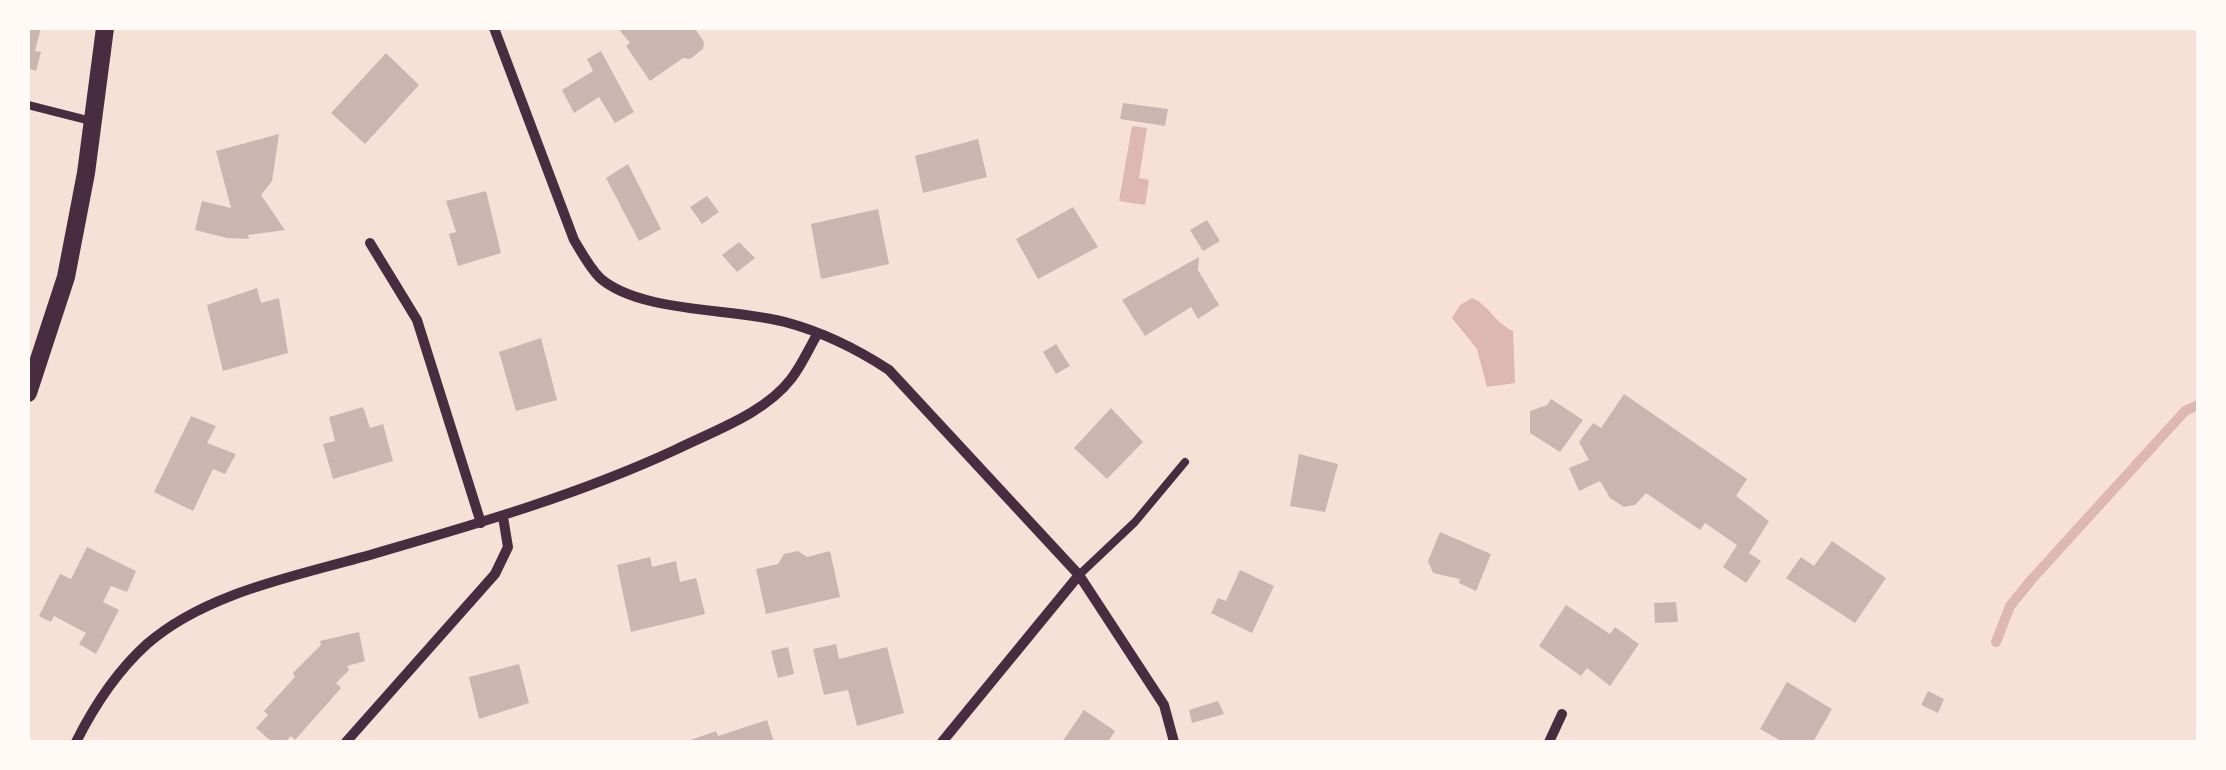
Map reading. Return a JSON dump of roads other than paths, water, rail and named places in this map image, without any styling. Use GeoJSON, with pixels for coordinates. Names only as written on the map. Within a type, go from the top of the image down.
{"type":"FeatureCollection","features":[{"type":"Feature","properties":{"kind":"street"},"geometry":{"type":"LineString","coordinates":[[28,393],[66,278],[86,174],[90,120],[105,28]]}},
{"type":"Feature","properties":{"kind":"street"},"geometry":{"type":"LineString","coordinates":[[494,28],[574,240],[600,278],[629,296],[784,322],[818,332],[890,370],[1078,575],[1164,705],[1174,742]]}},
{"type":"Feature","properties":{"kind":"street"},"geometry":{"type":"LineString","coordinates":[[370,243],[416,320],[481,523]]}},
{"type":"Feature","properties":{"kind":"street"},"geometry":{"type":"LineString","coordinates":[[76,742],[110,684],[148,644],[180,622],[257,588],[503,517],[644,464],[752,411],[791,378],[818,332]]}},
{"type":"Feature","properties":{"kind":"street"},"geometry":{"type":"LineString","coordinates":[[346,742],[502,564],[509,540],[503,517]]}},
{"type":"Feature","properties":{"kind":"street"},"geometry":{"type":"LineString","coordinates":[[942,742],[1078,575]]}},
{"type":"Feature","properties":{"kind":"street"},"geometry":{"type":"LineString","coordinates":[[1549,742],[1562,714]]}},
{"type":"Feature","properties":{"kind":"lane"},"geometry":{"type":"LineString","coordinates":[[28,104],[90,120]]}},
{"type":"Feature","properties":{"kind":"lane"},"geometry":{"type":"LineString","coordinates":[[1078,575],[1135,522],[1185,462]]}},
{"type":"Feature","properties":{"kind":"waterway"},"geometry":{"type":"LineString","coordinates":[[1996,642],[2010,606],[2032,579],[2185,411],[2198,405]]}}]}
